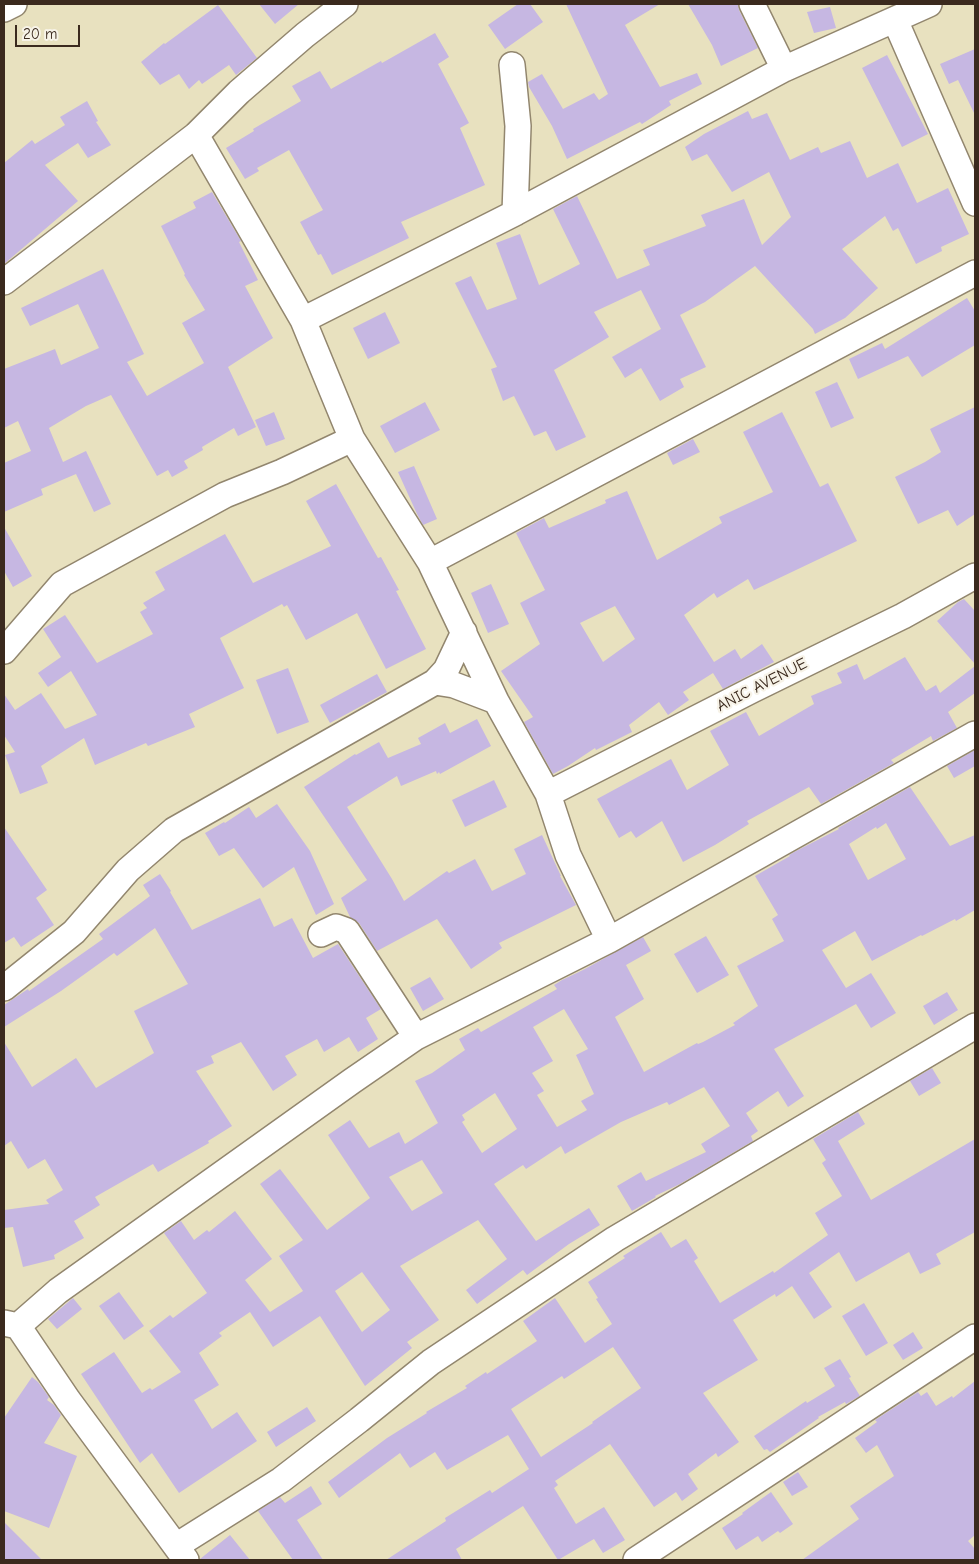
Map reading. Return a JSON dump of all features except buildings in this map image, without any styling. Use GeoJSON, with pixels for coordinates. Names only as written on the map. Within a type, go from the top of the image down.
{"type":"FeatureCollection","features":[{"type":"Feature","properties":{"kind":"street"},"geometry":{"type":"LineString","coordinates":[[4,9],[14,4]]}},
{"type":"Feature","properties":{"kind":"street"},"geometry":{"type":"LineString","coordinates":[[4,282],[196,135],[239,92],[345,4]]}},
{"type":"Feature","properties":{"kind":"street"},"geometry":{"type":"LineString","coordinates":[[752,4],[784,69]]}},
{"type":"Feature","properties":{"kind":"street"},"geometry":{"type":"LineString","coordinates":[[303,320],[515,213],[784,69],[929,4]]}},
{"type":"Feature","properties":{"kind":"street"},"geometry":{"type":"LineString","coordinates":[[895,20],[975,203]]}},
{"type":"Feature","properties":{"kind":"street"},"geometry":{"type":"LineString","coordinates":[[512,65],[518,126],[515,213]]}},
{"type":"Feature","properties":{"kind":"street"},"geometry":{"type":"LineString","coordinates":[[196,135],[303,320],[352,439],[430,562],[496,701],[548,794],[568,855],[609,940]]}},
{"type":"Feature","properties":{"kind":"street"},"geometry":{"type":"LineString","coordinates":[[430,562],[975,273]]}},
{"type":"Feature","properties":{"kind":"street"},"geometry":{"type":"LineString","coordinates":[[4,651],[62,584],[225,495],[282,472],[352,439]]}},
{"type":"Feature","properties":{"kind":"street","name":"ANIC AVENUE"},"geometry":{"type":"LineString","coordinates":[[548,794],[902,616],[975,576]]}},
{"type":"Feature","properties":{"kind":"street"},"geometry":{"type":"LineString","coordinates":[[4,988],[74,932],[128,870],[174,830],[435,682],[446,670],[464,632]]}},
{"type":"Feature","properties":{"kind":"street"},"geometry":{"type":"LineString","coordinates":[[435,682],[454,685],[496,701]]}},
{"type":"Feature","properties":{"kind":"street"},"geometry":{"type":"LineString","coordinates":[[975,734],[609,940],[416,1037],[11,1325],[181,1553],[281,1480],[431,1362],[615,1239],[975,1026]]}},
{"type":"Feature","properties":{"kind":"street"},"geometry":{"type":"LineString","coordinates":[[321,934],[336,927],[347,931],[416,1037]]}},
{"type":"Feature","properties":{"kind":"street"},"geometry":{"type":"LineString","coordinates":[[636,1560],[975,1337]]}}]}
